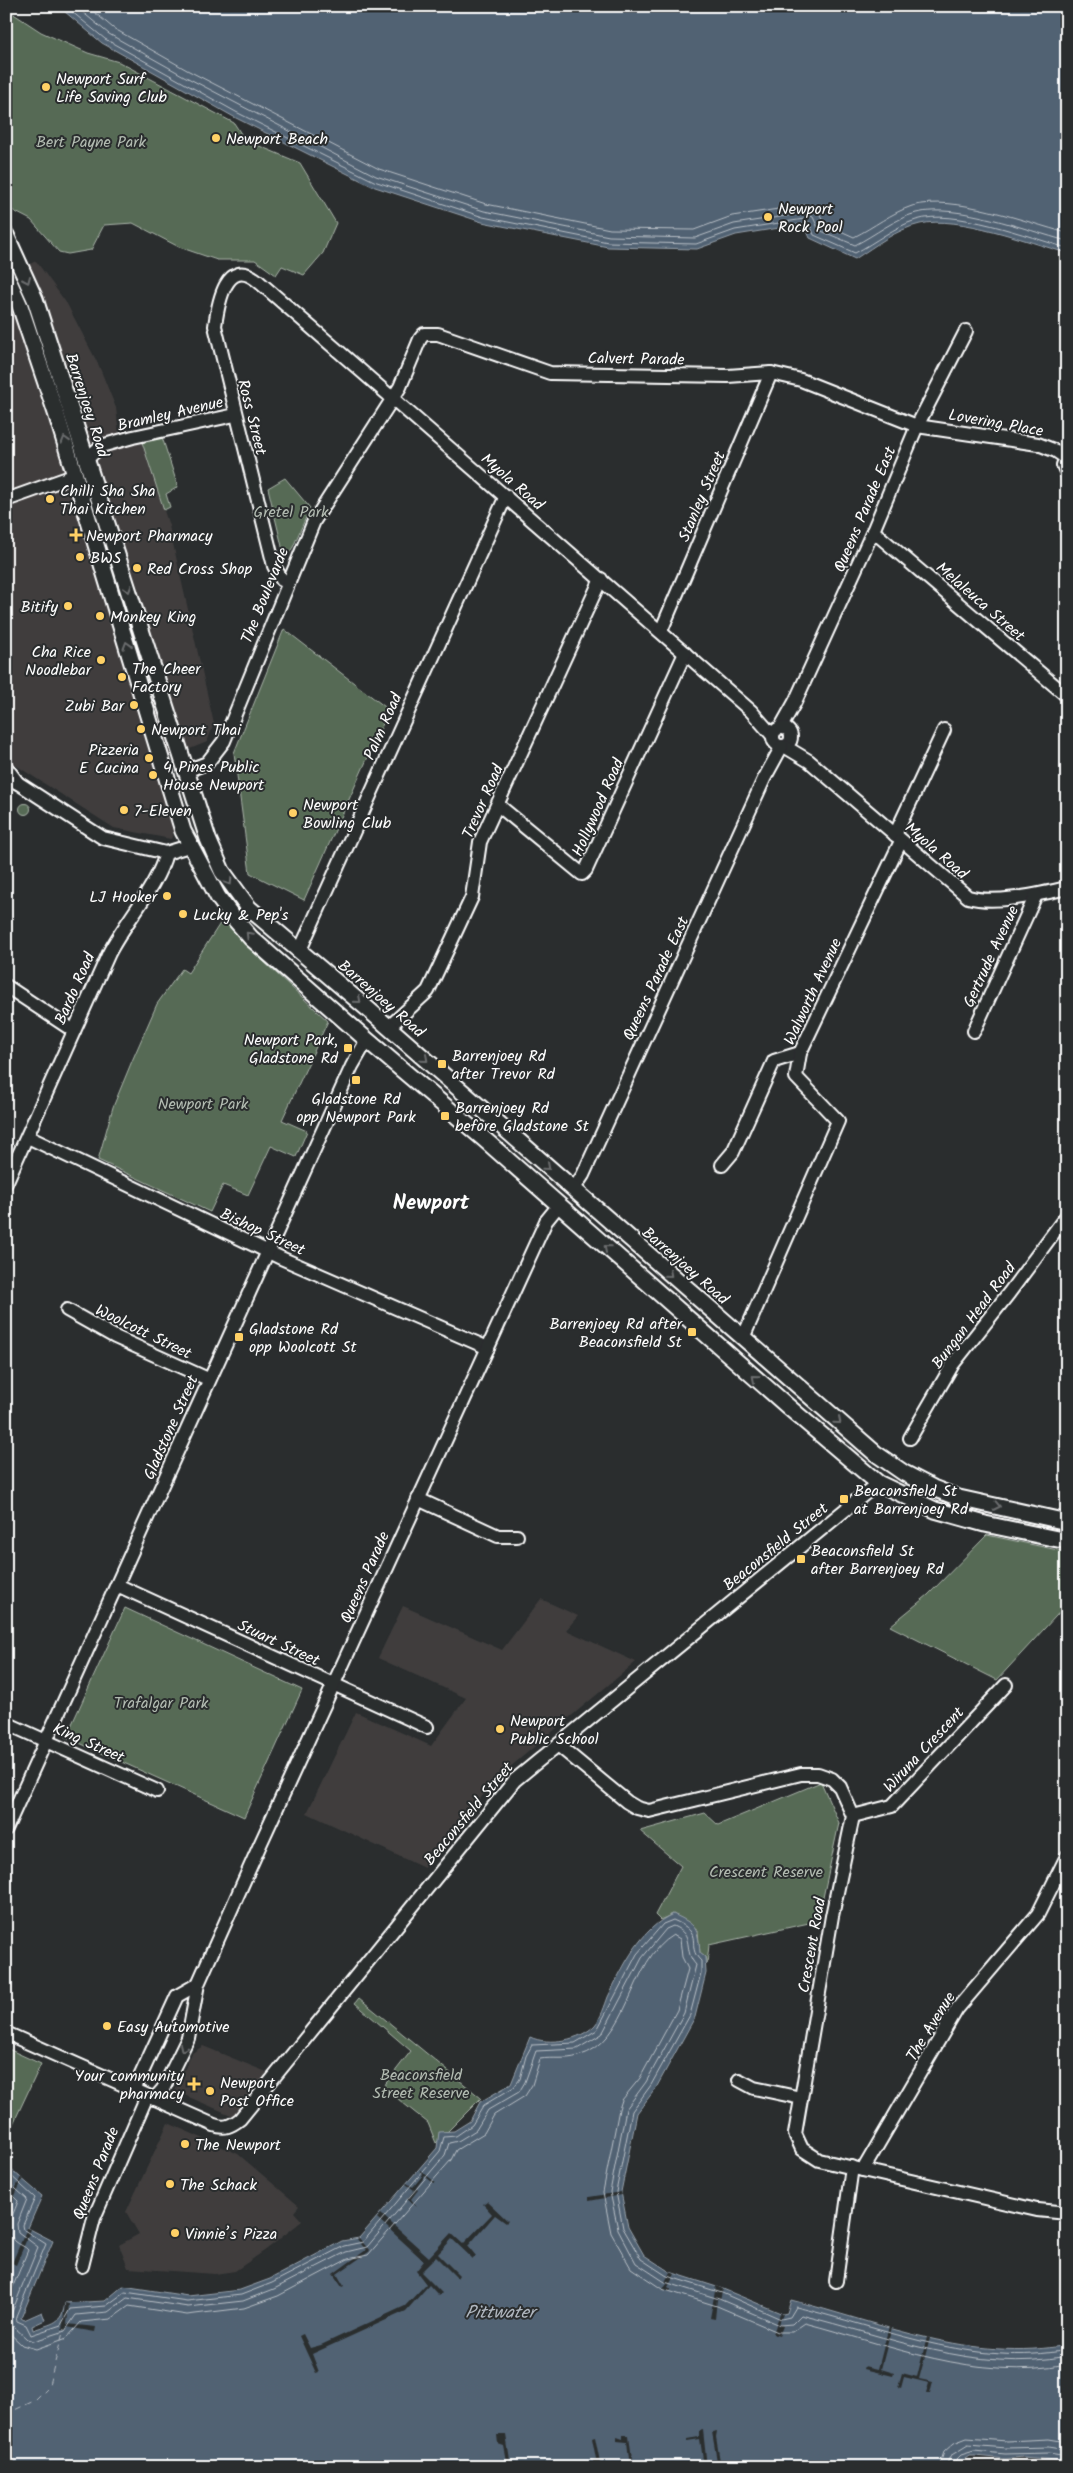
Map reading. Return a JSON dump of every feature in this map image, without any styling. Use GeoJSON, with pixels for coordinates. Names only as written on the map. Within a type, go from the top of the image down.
{"type":"FeatureCollection","features":[{"type":"Feature","properties":{"kind":"main road","name":"Barrenjoey Road"},"geometry":{"type":"LineString","coordinates":[[6,235],[35,299],[208,838],[222,871],[249,908],[389,1027],[893,1467],[933,1488],[959,1498],[1067,1522]]}},
{"type":"Feature","properties":{"kind":"main road","name":"Barrenjoey Road"},"geometry":{"type":"LineString","coordinates":[[6,275],[20,306],[40,362],[76,475],[170,795],[189,846],[232,916],[251,938],[367,1040],[878,1483],[935,1510],[985,1524],[1067,1540]]}},
{"type":"Feature","properties":{"kind":"main road"},"geometry":{"type":"LineString","coordinates":[[158,756],[173,767],[186,771],[178,779],[170,795]]}},
{"type":"Feature","properties":{"kind":"main road"},"geometry":{"type":"LineString","coordinates":[[189,846],[208,838]]}},
{"type":"Feature","properties":{"kind":"main road","name":"Palm Road"},"geometry":{"type":"LineString","coordinates":[[286,967],[300,950]]}},
{"type":"Feature","properties":{"kind":"main road"},"geometry":{"type":"LineString","coordinates":[[367,1040],[389,1027]]}},
{"type":"Feature","properties":{"kind":"main road","name":"Queens Parade"},"geometry":{"type":"LineString","coordinates":[[559,1205],[574,1190]]}},
{"type":"Feature","properties":{"kind":"main road","name":"Beaconsfield Street"},"geometry":{"type":"LineString","coordinates":[[878,1483],[893,1467]]}},
{"type":"Feature","properties":{"kind":"street","name":"Ross Street"},"geometry":{"type":"LineString","coordinates":[[253,277],[242,274],[230,278],[223,291],[216,321],[217,335],[274,566],[282,580],[288,583]]}},
{"type":"Feature","properties":{"kind":"street","name":"Myola Road"},"geometry":{"type":"LineString","coordinates":[[253,277],[968,897],[982,900],[1036,895],[1067,888]]}},
{"type":"Feature","properties":{"kind":"street","name":"Queens Parade East"},"geometry":{"type":"LineString","coordinates":[[574,1190],[583,1175],[764,779],[917,426],[966,331]]}},
{"type":"Feature","properties":{"kind":"street","name":"Calvert Parade"},"geometry":{"type":"LineString","coordinates":[[392,398],[400,387],[420,339],[429,332],[550,373],[728,376],[770,373],[801,380],[917,426]]}},
{"type":"Feature","properties":{"kind":"street","name":"Stanley Street"},"geometry":{"type":"LineString","coordinates":[[661,631],[770,373]]}},
{"type":"Feature","properties":{"kind":"street","name":"The Boulevarde"},"geometry":{"type":"LineString","coordinates":[[186,771],[207,763],[224,742],[314,521],[392,398]]}},
{"type":"Feature","properties":{"kind":"street","name":"Bramley Avenue"},"geometry":{"type":"LineString","coordinates":[[87,459],[101,446],[133,437],[236,415]]}},
{"type":"Feature","properties":{"kind":"street","name":"Lovering Place"},"geometry":{"type":"LineString","coordinates":[[917,426],[1038,444],[1056,451],[1067,458],[1063,465],[1067,474]]}},
{"type":"Feature","properties":{"kind":"street"},"geometry":{"type":"LineString","coordinates":[[6,500],[76,475]]}},
{"type":"Feature","properties":{"kind":"street","name":"Palm Road"},"geometry":{"type":"LineString","coordinates":[[300,950],[506,496]]}},
{"type":"Feature","properties":{"kind":"street","name":"Melaleuca Street"},"geometry":{"type":"LineString","coordinates":[[873,530],[1067,696]]}},
{"type":"Feature","properties":{"kind":"street","name":"Trevor Road"},"geometry":{"type":"LineString","coordinates":[[389,1027],[428,992],[472,897],[476,880],[476,854],[600,579]]}},
{"type":"Feature","properties":{"kind":"street","name":"Hollywood Road"},"geometry":{"type":"LineString","coordinates":[[498,804],[582,874],[586,870],[685,653]]}},
{"type":"Feature","properties":{"kind":"street","name":"Walworth Avenue"},"geometry":{"type":"LineString","coordinates":[[743,1338],[838,1121],[796,1077],[800,1053],[898,838],[944,730]]}},
{"type":"Feature","properties":{"kind":"street"},"geometry":{"type":"LineString","coordinates":[[6,766],[18,783]]}},
{"type":"Feature","properties":{"kind":"street"},"geometry":{"type":"LineString","coordinates":[[6,778],[18,783],[103,838],[166,853],[189,846]]}},
{"type":"Feature","properties":{"kind":"street","name":"Bardo Road"},"geometry":{"type":"LineString","coordinates":[[6,1183],[120,932],[158,874],[166,853]]}},
{"type":"Feature","properties":{"kind":"street","name":"Gertrude Avenue"},"geometry":{"type":"LineString","coordinates":[[974,1031],[1036,895]]}},
{"type":"Feature","properties":{"kind":"street"},"geometry":{"type":"LineString","coordinates":[[6,986],[74,1032]]}},
{"type":"Feature","properties":{"kind":"street","name":"Gladstone Street"},"geometry":{"type":"LineString","coordinates":[[6,1829],[208,1380],[269,1251],[352,1066],[367,1040]]}},
{"type":"Feature","properties":{"kind":"street"},"geometry":{"type":"LineString","coordinates":[[722,1165],[733,1152],[774,1061],[800,1053]]}},
{"type":"Feature","properties":{"kind":"street","name":"Bishop Street"},"geometry":{"type":"LineString","coordinates":[[28,1137],[202,1222],[488,1348]]}},
{"type":"Feature","properties":{"kind":"street","name":"Queens Parade"},"geometry":{"type":"LineString","coordinates":[[82,2266],[96,2210],[150,2097],[163,2089],[188,2038],[198,1984],[546,1221],[559,1205]]}},
{"type":"Feature","properties":{"kind":"street","name":"Bungan Head Road"},"geometry":{"type":"LineString","coordinates":[[910,1438],[953,1364],[1067,1215]]}},
{"type":"Feature","properties":{"kind":"street","name":"Woolcott Street"},"geometry":{"type":"LineString","coordinates":[[67,1310],[115,1337],[208,1380]]}},
{"type":"Feature","properties":{"kind":"street","name":"Beaconsfield Street"},"geometry":{"type":"LineString","coordinates":[[6,2033],[218,2127],[232,2126],[240,2119],[515,1780],[878,1483]]}},
{"type":"Feature","properties":{"kind":"street"},"geometry":{"type":"LineString","coordinates":[[418,1499],[498,1536],[517,1536]]}},
{"type":"Feature","properties":{"kind":"street","name":"Stuart Street"},"geometry":{"type":"LineString","coordinates":[[117,1585],[335,1686],[427,1726]]}},
{"type":"Feature","properties":{"kind":"street","name":"Wiruna Crescent"},"geometry":{"type":"LineString","coordinates":[[854,1816],[892,1806],[1006,1685]]}},
{"type":"Feature","properties":{"kind":"street","name":"King Street"},"geometry":{"type":"LineString","coordinates":[[6,1723],[157,1791]]}},
{"type":"Feature","properties":{"kind":"street"},"geometry":{"type":"LineString","coordinates":[[558,1745],[627,1802],[649,1811],[664,1809],[801,1774],[818,1774],[832,1779],[840,1787],[854,1816]]}},
{"type":"Feature","properties":{"kind":"street","name":"Crescent Road"},"geometry":{"type":"LineString","coordinates":[[854,1816],[832,1916],[795,2134],[802,2149],[819,2160],[1037,2210],[1067,2213]]}},
{"type":"Feature","properties":{"kind":"street","name":"The Avenue"},"geometry":{"type":"LineString","coordinates":[[836,2281],[858,2169],[957,2009],[1038,1914],[1067,1856]]}},
{"type":"Feature","properties":{"kind":"street"},"geometry":{"type":"LineString","coordinates":[[134,2090],[177,1996],[198,1984]]}},
{"type":"Feature","properties":{"kind":"street"},"geometry":{"type":"LineString","coordinates":[[739,2080],[754,2088],[801,2098]]}},
{"type":"Feature","properties":{"kind":"shaded area"},"geometry":{"type":"Polygon","coordinates":[[[36,261],[67,304],[99,366],[116,408],[119,434],[138,430],[169,526],[214,724],[207,742],[153,764],[174,833],[171,839],[114,828],[12,763],[6,742],[6,276],[36,261]]]}},
{"type":"Feature","properties":{"kind":"shaded area","name":"Newport Public School"},"geometry":{"type":"Polygon","coordinates":[[[541,1599],[578,1616],[566,1630],[636,1662],[497,1778],[424,1868],[307,1813],[356,1712],[431,1746],[466,1698],[378,1658],[403,1606],[502,1650],[541,1599]]]}},
{"type":"Feature","properties":{"kind":"shaded area"},"geometry":{"type":"Polygon","coordinates":[[[203,2046],[269,2073],[233,2116],[175,2091],[192,2053],[203,2046]]]}},
{"type":"Feature","properties":{"kind":"shaded area","name":"The Newport"},"geometry":{"type":"Polygon","coordinates":[[[168,2123],[238,2154],[299,2206],[294,2212],[302,2221],[267,2249],[235,2271],[215,2274],[128,2268],[119,2245],[139,2234],[126,2212],[168,2123]]]}},
{"type":"Feature","properties":{"kind":"green space","name":"Bert Payne Park"},"geometry":{"type":"Polygon","coordinates":[[[6,9],[41,32],[88,53],[119,62],[234,123],[245,140],[300,163],[336,223],[323,253],[304,275],[282,266],[276,275],[255,260],[217,260],[179,247],[133,223],[104,225],[91,250],[68,254],[59,252],[31,220],[6,207],[6,9]]]}},
{"type":"Feature","properties":{"kind":"green space"},"geometry":{"type":"Polygon","coordinates":[[[162,437],[178,487],[166,494],[170,507],[164,510],[142,442],[162,437]]]}},
{"type":"Feature","properties":{"kind":"green space","name":"Gretel Park"},"geometry":{"type":"Polygon","coordinates":[[[285,478],[310,508],[293,547],[285,559],[268,488],[285,478]]]}},
{"type":"Feature","properties":{"kind":"green space","name":"Newport Bowling Club"},"geometry":{"type":"Polygon","coordinates":[[[284,629],[389,710],[304,900],[250,873],[234,753],[284,629]]]}},
{"type":"Feature","properties":{"kind":"green space"},"geometry":{"type":"Polygon","coordinates":[[[25,803],[31,809],[25,815],[19,809],[25,803]]]}},
{"type":"Feature","properties":{"kind":"green space","name":"Newport Park"},"geometry":{"type":"Polygon","coordinates":[[[221,922],[228,925],[251,950],[328,1021],[282,1120],[307,1131],[296,1157],[271,1146],[248,1195],[223,1185],[210,1212],[98,1160],[113,1107],[157,1004],[182,969],[188,973],[221,922]]]}},
{"type":"Feature","properties":{"kind":"green space"},"geometry":{"type":"Polygon","coordinates":[[[987,1535],[1067,1552],[1067,1604],[997,1680],[890,1626],[928,1595],[987,1535]]]}},
{"type":"Feature","properties":{"kind":"green space","name":"Trafalgar Park"},"geometry":{"type":"Polygon","coordinates":[[[125,1608],[302,1690],[244,1817],[66,1737],[125,1608]]]}},
{"type":"Feature","properties":{"kind":"green space","name":"Crescent Reserve"},"geometry":{"type":"Polygon","coordinates":[[[821,1782],[839,1823],[818,1921],[709,1945],[707,1964],[705,1957],[700,1954],[698,1931],[673,1914],[660,1920],[655,1915],[681,1866],[640,1831],[705,1813],[718,1825],[821,1782]]]}},
{"type":"Feature","properties":{"kind":"green space","name":"Beaconsfield Street Reserve"},"geometry":{"type":"Polygon","coordinates":[[[359,1998],[481,2098],[436,2143],[428,2123],[383,2087],[411,2051],[355,2003],[359,1998]]]}},
{"type":"Feature","properties":{"kind":"green space"},"geometry":{"type":"Polygon","coordinates":[[[6,2048],[41,2064],[6,2139],[6,2048]]]}},
{"type":"Feature","properties":{"kind":"water"},"geometry":{"type":"Polygon","coordinates":[[[58,6],[1067,6],[1067,253],[973,226],[936,222],[911,226],[886,238],[855,259],[810,238],[804,224],[736,235],[697,249],[608,247],[482,222],[372,186],[234,117],[102,43],[58,6]]]}},
{"type":"Feature","properties":{"kind":"water","name":"Pittwater"},"geometry":{"type":"Polygon","coordinates":[[[673,1914],[687,1921],[695,1928],[700,1953],[705,1957],[706,1973],[695,2017],[656,2088],[637,2113],[621,2192],[628,2227],[644,2255],[670,2272],[723,2289],[783,2314],[787,2313],[791,2300],[893,2329],[962,2345],[997,2349],[1032,2349],[1067,2345],[1067,2461],[1023,2457],[1005,2459],[969,2456],[954,2467],[6,2467],[6,2165],[42,2196],[28,2228],[53,2241],[21,2318],[24,2320],[42,2312],[45,2320],[32,2326],[33,2330],[59,2319],[64,2310],[65,2303],[105,2301],[123,2286],[188,2296],[240,2290],[270,2279],[342,2241],[359,2238],[437,2148],[439,2132],[454,2131],[470,2121],[480,2102],[511,2084],[530,2037],[546,2041],[564,2040],[582,2034],[595,2025],[634,1949],[651,1929],[673,1914]]]}},
{"type":"Feature","properties":{"kind":"pier"},"geometry":{"type":"Polygon","coordinates":[[[419,2169],[435,2182],[433,2183],[425,2176],[416,2188],[418,2190],[411,2199],[417,2207],[407,2199],[414,2190],[406,2184],[413,2187],[423,2175],[419,2169]]]}},
{"type":"Feature","properties":{"kind":"pier"},"geometry":{"type":"Polygon","coordinates":[[[21,2177],[23,2179],[6,2214],[6,2208],[21,2177]]]}},
{"type":"Feature","properties":{"kind":"pier"},"geometry":{"type":"Polygon","coordinates":[[[621,2192],[622,2195],[589,2201],[589,2197],[621,2192]]]}},
{"type":"Feature","properties":{"kind":"pier"},"geometry":{"type":"Polygon","coordinates":[[[487,2201],[508,2221],[506,2223],[495,2215],[468,2246],[476,2256],[473,2259],[452,2239],[438,2254],[459,2275],[457,2278],[436,2257],[421,2272],[442,2293],[439,2296],[429,2285],[406,2311],[312,2354],[319,2372],[316,2373],[299,2336],[303,2334],[310,2348],[321,2345],[405,2306],[426,2284],[416,2271],[424,2261],[377,2218],[381,2214],[429,2257],[451,2233],[463,2244],[492,2214],[483,2204],[487,2201]]]}},
{"type":"Feature","properties":{"kind":"pier"},"geometry":{"type":"Polygon","coordinates":[[[27,2228],[31,2229],[16,2265],[12,2263],[27,2228]]]}},
{"type":"Feature","properties":{"kind":"pier"},"geometry":{"type":"Polygon","coordinates":[[[359,2238],[370,2251],[337,2274],[344,2286],[342,2287],[333,2274],[366,2250],[357,2239],[359,2238]]]}},
{"type":"Feature","properties":{"kind":"pier"},"geometry":{"type":"Polygon","coordinates":[[[670,2272],[675,2274],[668,2287],[671,2289],[670,2292],[663,2289],[668,2283],[665,2282],[670,2272]]]}},
{"type":"Feature","properties":{"kind":"pier"},"geometry":{"type":"Polygon","coordinates":[[[716,2286],[723,2289],[720,2300],[717,2299],[715,2319],[710,2318],[716,2286]]]}},
{"type":"Feature","properties":{"kind":"pier"},"geometry":{"type":"Polygon","coordinates":[[[65,2303],[69,2304],[67,2324],[96,2327],[95,2332],[67,2327],[66,2330],[62,2330],[65,2303]]]}},
{"type":"Feature","properties":{"kind":"pier"},"geometry":{"type":"Polygon","coordinates":[[[780,2313],[783,2314],[779,2324],[783,2326],[779,2336],[773,2334],[780,2313]]]}},
{"type":"Feature","properties":{"kind":"pier"},"geometry":{"type":"Polygon","coordinates":[[[889,2326],[892,2327],[881,2369],[894,2373],[893,2376],[864,2369],[865,2366],[878,2369],[889,2326]]]}},
{"type":"Feature","properties":{"kind":"pier"},"geometry":{"type":"Polygon","coordinates":[[[927,2337],[930,2338],[919,2379],[933,2382],[930,2394],[926,2394],[929,2383],[904,2377],[901,2388],[898,2387],[902,2373],[917,2377],[927,2337]]]}},
{"type":"Feature","properties":{"kind":"pier"},"geometry":{"type":"Polygon","coordinates":[[[703,2430],[707,2467],[704,2467],[700,2439],[687,2441],[687,2439],[699,2437],[699,2431],[703,2430]]]}},
{"type":"Feature","properties":{"kind":"pier"},"geometry":{"type":"Polygon","coordinates":[[[717,2431],[716,2437],[721,2467],[718,2467],[712,2432],[717,2431]]]}},
{"type":"Feature","properties":{"kind":"pier"},"geometry":{"type":"Polygon","coordinates":[[[497,2435],[506,2435],[511,2467],[508,2467],[504,2446],[498,2444],[497,2435]]]}},
{"type":"Feature","properties":{"kind":"pier"},"geometry":{"type":"Polygon","coordinates":[[[623,2435],[629,2435],[633,2467],[630,2467],[627,2442],[617,2441],[617,2437],[623,2439],[623,2435]]]}},
{"type":"Feature","properties":{"kind":"pier"},"geometry":{"type":"Polygon","coordinates":[[[595,2437],[601,2467],[594,2467],[593,2460],[596,2459],[592,2438],[595,2437]]]}},
{"type":"Feature","properties":{"kind":"ferry route"},"geometry":{"type":"LineString","coordinates":[[6,2414],[36,2400],[48,2388],[64,2329]]}},
{"type":"Feature","properties":{"kind":"place","name":"Newport Surf Life Saving Club"},"geometry":{"type":"Point","coordinates":[46,87]}},
{"type":"Feature","properties":{"kind":"place","name":"Newport Beach"},"geometry":{"type":"Point","coordinates":[216,138]}},
{"type":"Feature","properties":{"kind":"place","name":"Newport Rock Pool"},"geometry":{"type":"Point","coordinates":[768,217]}},
{"type":"Feature","properties":{"kind":"place","name":"Chilli Sha Sha Thai Kitchen"},"geometry":{"type":"Point","coordinates":[50,499]}},
{"type":"Feature","properties":{"kind":"place","name":"Newport Pharmacy"},"geometry":{"type":"Point","coordinates":[76,535]}},
{"type":"Feature","properties":{"kind":"place","name":"BWS"},"geometry":{"type":"Point","coordinates":[80,557]}},
{"type":"Feature","properties":{"kind":"place","name":"Red Cross Shop"},"geometry":{"type":"Point","coordinates":[137,568]}},
{"type":"Feature","properties":{"kind":"place","name":"Bitify"},"geometry":{"type":"Point","coordinates":[68,606]}},
{"type":"Feature","properties":{"kind":"place","name":"Monkey King"},"geometry":{"type":"Point","coordinates":[100,616]}},
{"type":"Feature","properties":{"kind":"place","name":"Cha Rice Noodlebar"},"geometry":{"type":"Point","coordinates":[101,660]}},
{"type":"Feature","properties":{"kind":"place","name":"The Cheer Factory"},"geometry":{"type":"Point","coordinates":[122,677]}},
{"type":"Feature","properties":{"kind":"place","name":"Zubi Bar"},"geometry":{"type":"Point","coordinates":[134,705]}},
{"type":"Feature","properties":{"kind":"place","name":"Newport Thai"},"geometry":{"type":"Point","coordinates":[141,729]}},
{"type":"Feature","properties":{"kind":"place","name":"Pizzeria E Cucina"},"geometry":{"type":"Point","coordinates":[149,758]}},
{"type":"Feature","properties":{"kind":"place","name":"4 Pines Public House Newport"},"geometry":{"type":"Point","coordinates":[153,775]}},
{"type":"Feature","properties":{"kind":"place","name":"7-Eleven"},"geometry":{"type":"Point","coordinates":[124,810]}},
{"type":"Feature","properties":{"kind":"place","name":"Newport Bowling Club"},"geometry":{"type":"Point","coordinates":[293,813]}},
{"type":"Feature","properties":{"kind":"place","name":"LJ Hooker"},"geometry":{"type":"Point","coordinates":[167,896]}},
{"type":"Feature","properties":{"kind":"place","name":"Lucky & Pep's"},"geometry":{"type":"Point","coordinates":[183,914]}},
{"type":"Feature","properties":{"kind":"place","name":"Newport Park, Gladstone Rd"},"geometry":{"type":"Point","coordinates":[348,1048]}},
{"type":"Feature","properties":{"kind":"place","name":"Barrenjoey Rd after Trevor Rd"},"geometry":{"type":"Point","coordinates":[442,1064]}},
{"type":"Feature","properties":{"kind":"place","name":"Gladstone Rd opp Newport Park"},"geometry":{"type":"Point","coordinates":[356,1080]}},
{"type":"Feature","properties":{"kind":"place","name":"Barrenjoey Rd before Gladstone St"},"geometry":{"type":"Point","coordinates":[445,1116]}},
{"type":"Feature","properties":{"kind":"place","name":"Barrenjoey Rd after Beaconsfield St"},"geometry":{"type":"Point","coordinates":[692,1332]}},
{"type":"Feature","properties":{"kind":"place","name":"Gladstone Rd opp Woolcott St"},"geometry":{"type":"Point","coordinates":[239,1337]}},
{"type":"Feature","properties":{"kind":"place","name":"Beaconsfield St at Barrenjoey Rd"},"geometry":{"type":"Point","coordinates":[844,1499]}},
{"type":"Feature","properties":{"kind":"place","name":"Beaconsfield St after Barrenjoey Rd"},"geometry":{"type":"Point","coordinates":[801,1559]}},
{"type":"Feature","properties":{"kind":"place","name":"Newport Public School"},"geometry":{"type":"Point","coordinates":[500,1729]}},
{"type":"Feature","properties":{"kind":"place","name":"Easy Automotive"},"geometry":{"type":"Point","coordinates":[107,2026]}},
{"type":"Feature","properties":{"kind":"place","name":"Your community pharmacy"},"geometry":{"type":"Point","coordinates":[194,2084]}},
{"type":"Feature","properties":{"kind":"place","name":"Newport Post Office"},"geometry":{"type":"Point","coordinates":[210,2091]}},
{"type":"Feature","properties":{"kind":"place","name":"The Newport"},"geometry":{"type":"Point","coordinates":[185,2144]}},
{"type":"Feature","properties":{"kind":"place","name":"The Schack"},"geometry":{"type":"Point","coordinates":[170,2184]}},
{"type":"Feature","properties":{"kind":"place","name":"Vinnie’s Pizza"},"geometry":{"type":"Point","coordinates":[175,2233]}},
{"type":"Feature","properties":{"kind":"district","name":"Newport"},"geometry":{"type":"Point","coordinates":[431,1202]}}]}
